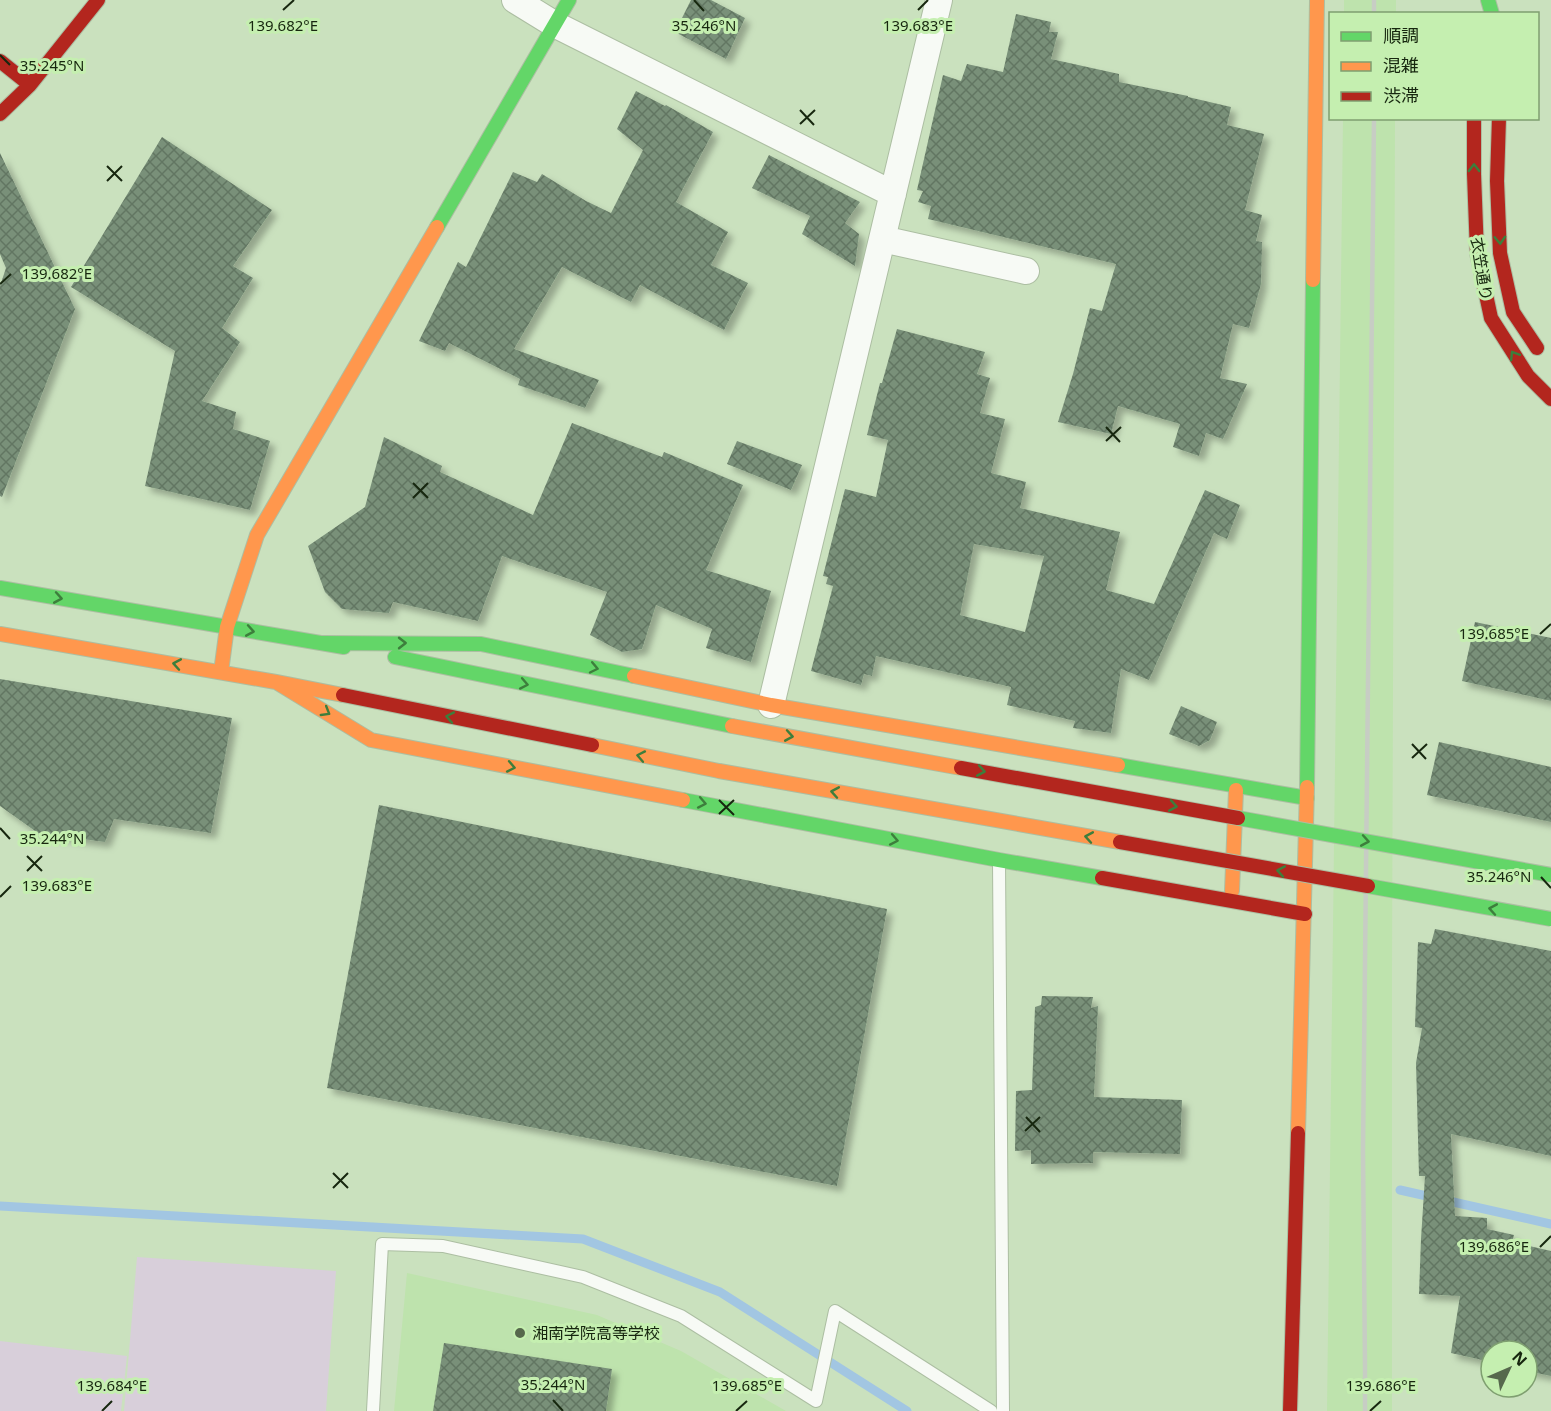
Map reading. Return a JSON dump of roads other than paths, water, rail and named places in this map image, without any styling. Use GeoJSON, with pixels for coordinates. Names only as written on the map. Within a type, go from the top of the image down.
{"type":"FeatureCollection","features":[{"type":"Feature","properties":{"kind":"street"},"geometry":{"type":"LineString","coordinates":[[0,114],[30,85],[98,0]]}},
{"type":"Feature","properties":{"kind":"street"},"geometry":{"type":"LineString","coordinates":[[515,0],[555,24],[893,194]]}},
{"type":"Feature","properties":{"kind":"street"},"geometry":{"type":"LineString","coordinates":[[220,672],[227,627],[257,535],[568,0]]}},
{"type":"Feature","properties":{"kind":"street"},"geometry":{"type":"LineString","coordinates":[[771,705],[939,0]]}},
{"type":"Feature","properties":{"kind":"street"},"geometry":{"type":"LineString","coordinates":[[1290,1411],[1305,914],[1317,0]]}},
{"type":"Feature","properties":{"kind":"street"},"geometry":{"type":"LineString","coordinates":[[0,61],[30,85]]}},
{"type":"Feature","properties":{"kind":"street","name":"衣笠通り"},"geometry":{"type":"LineString","coordinates":[[1474,120],[1477,253],[1491,318],[1528,376],[1551,399]]}},
{"type":"Feature","properties":{"kind":"street","name":"衣笠通り"},"geometry":{"type":"LineString","coordinates":[[1499,120],[1497,181],[1500,253],[1514,312],[1545,362]]}},
{"type":"Feature","properties":{"kind":"street"},"geometry":{"type":"LineString","coordinates":[[882,239],[1026,271]]}},
{"type":"Feature","properties":{"kind":"street"},"geometry":{"type":"LineString","coordinates":[[0,588],[322,643],[732,726],[1551,875]]}},
{"type":"Feature","properties":{"kind":"street"},"geometry":{"type":"LineString","coordinates":[[0,634],[276,682],[719,771],[1551,919]]}},
{"type":"Feature","properties":{"kind":"street"},"geometry":{"type":"LineString","coordinates":[[322,643],[481,644],[771,705],[1307,798]]}},
{"type":"Feature","properties":{"kind":"street"},"geometry":{"type":"LineString","coordinates":[[276,682],[371,740],[999,860],[1305,914]]}},
{"type":"Feature","properties":{"kind":"street"},"geometry":{"type":"LineString","coordinates":[[1231,901],[1237,785]]}},
{"type":"Feature","properties":{"kind":"lane"},"geometry":{"type":"LineString","coordinates":[[999,860],[1003,1411]]}},
{"type":"Feature","properties":{"kind":"lane"},"geometry":{"type":"LineString","coordinates":[[373,1411],[382,1244],[443,1246],[583,1277],[681,1316],[816,1401],[835,1311],[991,1411]]}},
{"type":"Feature","properties":{"kind":"waterway"},"geometry":{"type":"LineString","coordinates":[[1400,1190],[1551,1224]]}},
{"type":"Feature","properties":{"kind":"waterway"},"geometry":{"type":"LineString","coordinates":[[0,1206],[583,1239],[720,1292],[907,1411]]}},
{"type":"Feature","properties":{"kind":"railway"},"geometry":{"type":"LineString","coordinates":[[1374,0],[1374,12]]}},
{"type":"Feature","properties":{"kind":"railway"},"geometry":{"type":"LineString","coordinates":[[1365,1411],[1363,1151],[1374,120]]}},
{"type":"Feature","properties":{"kind":"place","name":"湘南学院高等学校"},"geometry":{"type":"Point","coordinates":[520,1333]}}]}
